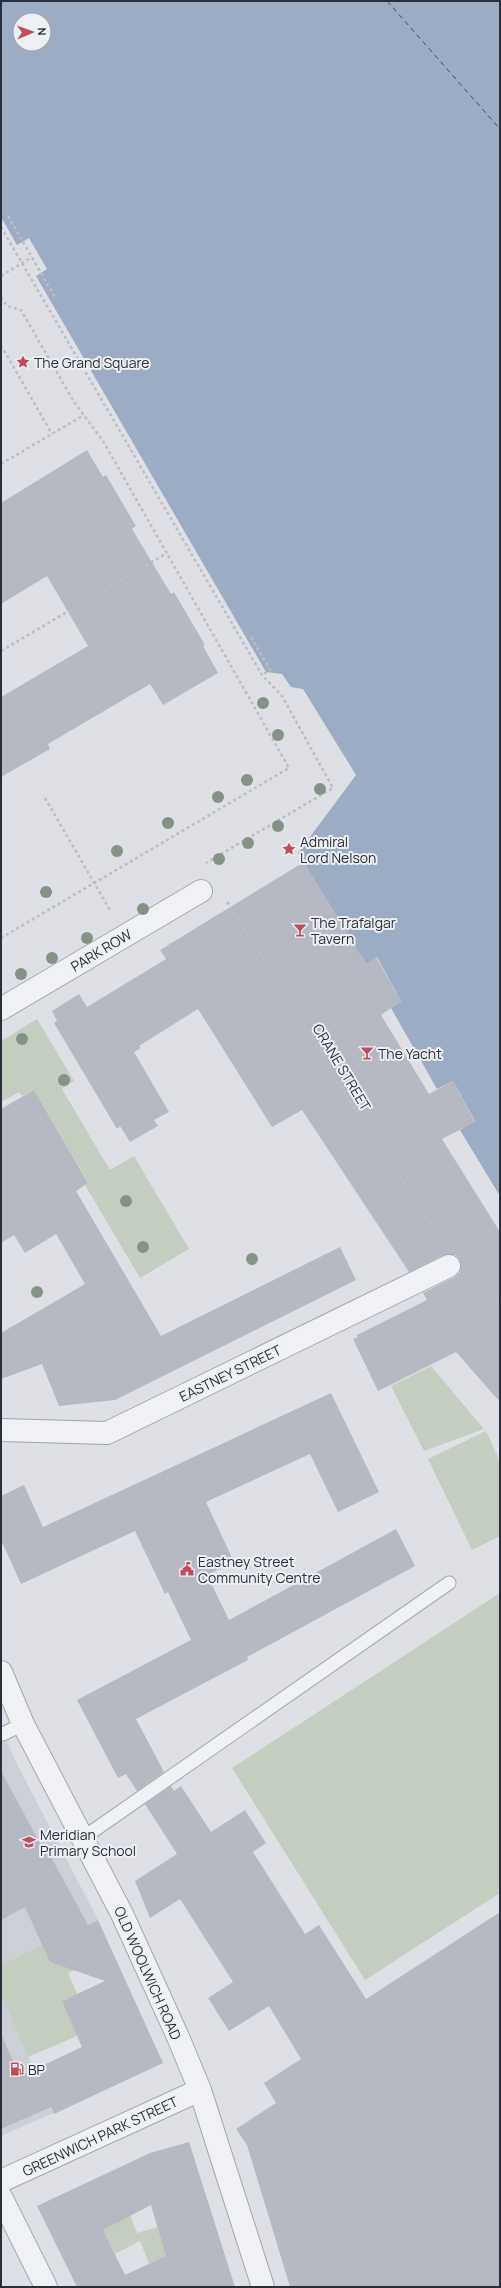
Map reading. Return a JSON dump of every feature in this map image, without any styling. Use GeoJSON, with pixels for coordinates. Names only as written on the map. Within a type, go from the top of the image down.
{"type":"FeatureCollection","features":[{"type":"Feature","properties":{"kind":"street","name":"PARK ROW"},"geometry":{"type":"LineString","coordinates":[[1,1009],[201,890]]}},
{"type":"Feature","properties":{"kind":"street","name":"EASTNEY STREET"},"geometry":{"type":"LineString","coordinates":[[1,1430],[107,1433],[449,1266]]}},
{"type":"Feature","properties":{"kind":"street","name":"OLD WOOLWICH ROAD"},"geometry":{"type":"LineString","coordinates":[[1,1672],[23,1724],[122,1914],[200,2090],[263,2287]]}},
{"type":"Feature","properties":{"kind":"street","name":"GREENWICH PARK STREET"},"geometry":{"type":"LineString","coordinates":[[1,2181],[200,2090]]}},
{"type":"Feature","properties":{"kind":"street"},"geometry":{"type":"LineString","coordinates":[[1,2197],[46,2287]]}},
{"type":"Feature","properties":{"kind":"lane"},"geometry":{"type":"LineString","coordinates":[[82,1838],[449,1583]]}},
{"type":"Feature","properties":{"kind":"lane"},"geometry":{"type":"LineString","coordinates":[[3,1734],[23,1724]]}},
{"type":"Feature","properties":{"kind":"path"},"geometry":{"type":"LineString","coordinates":[[8,216],[56,298]]}},
{"type":"Feature","properties":{"kind":"path"},"geometry":{"type":"LineString","coordinates":[[1,227],[262,675],[282,696],[333,788],[203,865]]}},
{"type":"Feature","properties":{"kind":"path"},"geometry":{"type":"LineString","coordinates":[[1,276],[32,257]]}},
{"type":"Feature","properties":{"kind":"path"},"geometry":{"type":"LineString","coordinates":[[1,297],[7,306],[21,310],[74,402],[103,441],[289,768],[1,938]]}},
{"type":"Feature","properties":{"kind":"path"},"geometry":{"type":"LineString","coordinates":[[1,345],[52,434]]}},
{"type":"Feature","properties":{"kind":"path"},"geometry":{"type":"LineString","coordinates":[[1,464],[84,415]]}},
{"type":"Feature","properties":{"kind":"path"},"geometry":{"type":"LineString","coordinates":[[1,651],[168,553]]}},
{"type":"Feature","properties":{"kind":"path"},"geometry":{"type":"LineString","coordinates":[[251,637],[270,670],[262,675]]}},
{"type":"Feature","properties":{"kind":"path"},"geometry":{"type":"LineString","coordinates":[[45,798],[110,911]]}},
{"type":"Feature","properties":{"kind":"path","name":"CRANE STREET"},"geometry":{"type":"LineString","coordinates":[[222,895],[312,1037],[333,1076],[443,1242]]}},
{"type":"Feature","properties":{"kind":"path"},"geometry":{"type":"LineString","coordinates":[[472,1273],[500,1302]]}},
{"type":"Feature","properties":{"kind":"path"},"geometry":{"type":"LineString","coordinates":[[160,1482],[169,1478]]}},
{"type":"Feature","properties":{"kind":"path"},"geometry":{"type":"LineString","coordinates":[[137,1492],[146,1488]]}},
{"type":"Feature","properties":{"kind":"path"},"geometry":{"type":"LineString","coordinates":[[245,1654],[255,1650]]}},
{"type":"Feature","properties":{"kind":"path"},"geometry":{"type":"LineString","coordinates":[[223,1666],[233,1661]]}},
{"type":"Feature","properties":{"kind":"shaded area","name":"Meridian Primary School"},"geometry":{"type":"Polygon","coordinates":[[[1,1728],[17,1764],[98,1920],[1,1965],[1,1728]]]}},
{"type":"Feature","properties":{"kind":"shaded area","name":"BP"},"geometry":{"type":"Polygon","coordinates":[[[1,1995],[53,2113],[1,2136],[1,1995]]]}},
{"type":"Feature","properties":{"kind":"green space"},"geometry":{"type":"Polygon","coordinates":[[[37,1019],[74,1081],[62,1089],[110,1170],[134,1156],[189,1249],[140,1278],[85,1185],[88,1182],[34,1090],[22,1096],[19,1092],[1,1102],[1,1041],[37,1019]]]}},
{"type":"Feature","properties":{"kind":"green space"},"geometry":{"type":"Polygon","coordinates":[[[431,1366],[484,1429],[424,1451],[391,1386],[431,1366]]]}},
{"type":"Feature","properties":{"kind":"green space"},"geometry":{"type":"Polygon","coordinates":[[[486,1431],[500,1462],[500,1536],[472,1550],[428,1459],[486,1431]]]}},
{"type":"Feature","properties":{"kind":"green space"},"geometry":{"type":"Polygon","coordinates":[[[500,1593],[500,1893],[365,1980],[232,1768],[500,1593]]]}},
{"type":"Feature","properties":{"kind":"green space"},"geometry":{"type":"Polygon","coordinates":[[[43,1945],[79,1968],[68,1973],[77,1994],[62,2001],[68,2014],[95,2002],[93,2029],[28,2057],[1,1995],[1,1965],[43,1945]]]}},
{"type":"Feature","properties":{"kind":"green space"},"geometry":{"type":"Polygon","coordinates":[[[128,2210],[137,2233],[164,2225],[179,2234],[155,2279],[140,2241],[115,2254],[109,2243],[100,2247],[94,2235],[105,2229],[100,2218],[128,2210]]]}},
{"type":"Feature","properties":{"kind":"water"},"geometry":{"type":"Polygon","coordinates":[[[1,1],[500,1],[500,1196],[460,1130],[475,1121],[453,1081],[437,1089],[391,1008],[401,1001],[377,957],[366,964],[298,853],[356,775],[303,689],[291,687],[282,674],[266,672],[36,276],[47,269],[29,238],[17,245],[1,217],[1,1]]]}},
{"type":"Feature","properties":{"kind":"building"},"geometry":{"type":"Polygon","coordinates":[[[87,450],[103,477],[106,475],[136,526],[132,529],[171,594],[174,592],[205,645],[203,646],[218,673],[163,705],[150,684],[48,744],[50,749],[1,777],[1,697],[88,646],[47,576],[1,604],[1,503],[87,450]]]}},
{"type":"Feature","properties":{"kind":"building"},"geometry":{"type":"Polygon","coordinates":[[[304,862],[366,964],[376,957],[401,1001],[381,1015],[429,1094],[453,1081],[475,1122],[442,1139],[500,1232],[500,1402],[456,1352],[378,1391],[353,1339],[358,1337],[357,1335],[427,1300],[423,1293],[460,1273],[460,1261],[456,1255],[444,1255],[409,1272],[302,1110],[272,1127],[198,1009],[139,1046],[141,1048],[134,1052],[169,1112],[154,1120],[158,1126],[130,1142],[120,1126],[117,1129],[54,1023],[57,1021],[52,1011],[79,994],[87,1007],[166,959],[160,950],[304,862]]]}},
{"type":"Feature","properties":{"kind":"building"},"geometry":{"type":"Polygon","coordinates":[[[34,1090],[88,1183],[76,1191],[161,1336],[340,1247],[356,1280],[115,1400],[59,1406],[42,1364],[1,1379],[1,1333],[85,1284],[56,1234],[25,1253],[14,1235],[1,1243],[1,1109],[34,1090]]]}},
{"type":"Feature","properties":{"kind":"building"},"geometry":{"type":"Polygon","coordinates":[[[331,1393],[379,1492],[338,1512],[310,1454],[206,1502],[234,1562],[207,1575],[229,1620],[396,1529],[415,1566],[247,1657],[248,1660],[136,1719],[164,1772],[137,1791],[126,1774],[118,1778],[77,1700],[191,1640],[168,1592],[165,1594],[135,1531],[21,1584],[1,1540],[1,1496],[24,1485],[43,1527],[331,1393]]]}},
{"type":"Feature","properties":{"kind":"building"},"geometry":{"type":"Polygon","coordinates":[[[1,1771],[42,1847],[45,1846],[88,1925],[98,1920],[163,2063],[54,2114],[51,2107],[1,2129],[1,2034],[20,2076],[82,2047],[62,2001],[105,1981],[50,1962],[25,1907],[1,1920],[1,1771]]]}},
{"type":"Feature","properties":{"kind":"building"},"geometry":{"type":"Polygon","coordinates":[[[171,1786],[174,1791],[181,1786],[211,1832],[245,1810],[266,1843],[253,1852],[305,1934],[319,1925],[366,1999],[500,1912],[500,2287],[290,2287],[247,2145],[236,2129],[276,2103],[264,2083],[301,2059],[269,2006],[229,2031],[208,1998],[233,1982],[180,1899],[150,1918],[135,1881],[177,1854],[145,1804],[171,1786]]]}},
{"type":"Feature","properties":{"kind":"building"},"geometry":{"type":"Polygon","coordinates":[[[189,2142],[235,2287],[77,2287],[37,2206],[150,2153],[189,2142]],[[151,2205],[103,2230],[125,2275],[166,2256],[151,2205]]]}},
{"type":"Feature","properties":{"kind":"ferry route"},"geometry":{"type":"LineString","coordinates":[[387,1],[500,129]]}},
{"type":"Feature","properties":{"kind":"place","name":"The Grand Square"},"geometry":{"type":"Point","coordinates":[23,362]}},
{"type":"Feature","properties":{"kind":"place","name":"Admiral Lord Nelson"},"geometry":{"type":"Point","coordinates":[289,849]}},
{"type":"Feature","properties":{"kind":"place","name":"The Trafalgar Tavern"},"geometry":{"type":"Point","coordinates":[300,930]}},
{"type":"Feature","properties":{"kind":"place","name":"The Yacht"},"geometry":{"type":"Point","coordinates":[367,1053]}},
{"type":"Feature","properties":{"kind":"place","name":"Eastney Street Community Centre"},"geometry":{"type":"Point","coordinates":[187,1569]}},
{"type":"Feature","properties":{"kind":"place","name":"Meridian Primary School"},"geometry":{"type":"Point","coordinates":[29,1842]}},
{"type":"Feature","properties":{"kind":"place","name":"BP"},"geometry":{"type":"Point","coordinates":[17,2069]}}]}
